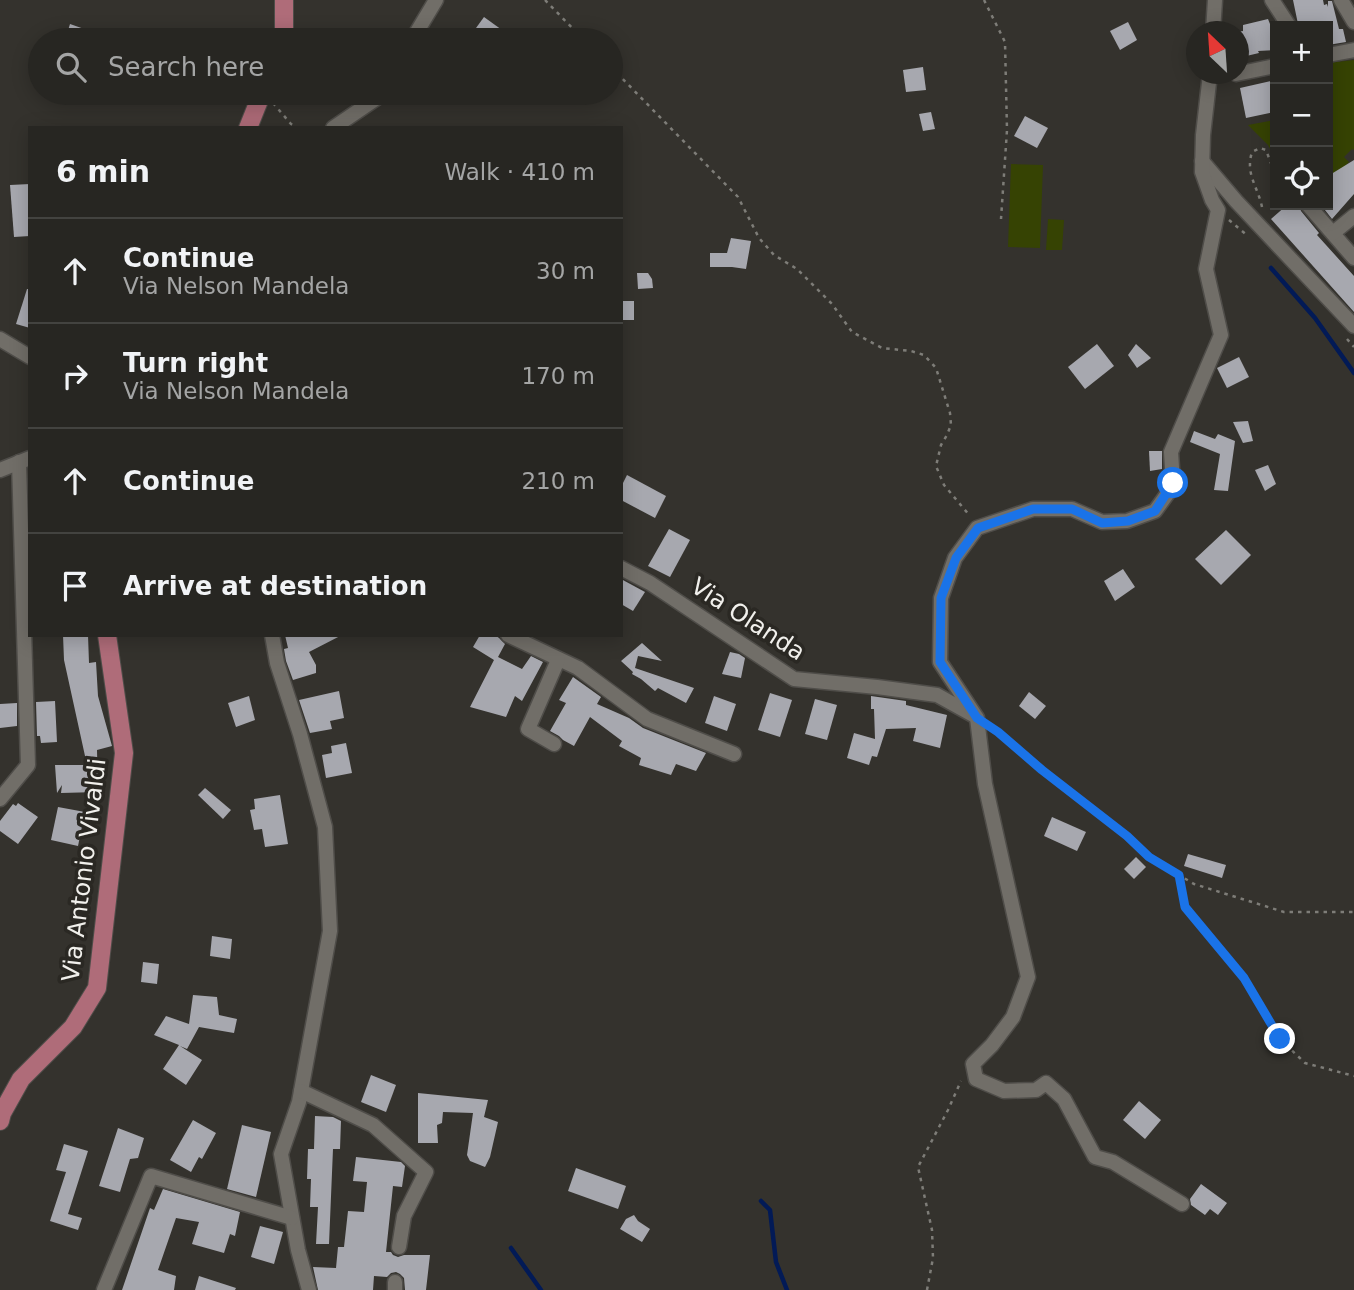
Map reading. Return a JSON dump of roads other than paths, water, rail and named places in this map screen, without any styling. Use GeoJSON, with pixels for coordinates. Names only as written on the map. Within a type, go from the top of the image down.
{"type":"FeatureCollection","features":[{"type":"Feature","properties":{"kind":"main road"},"geometry":{"type":"LineString","coordinates":[[284,0],[284,28]]}},
{"type":"Feature","properties":{"kind":"main road"},"geometry":{"type":"LineString","coordinates":[[249,126],[263,105]]}},
{"type":"Feature","properties":{"kind":"main road","name":"Via Antonio Vivaldi"},"geometry":{"type":"LineString","coordinates":[[0,1121],[21,1079],[73,1027],[97,988],[124,753],[107,637]]}},
{"type":"Feature","properties":{"kind":"street"},"geometry":{"type":"LineString","coordinates":[[419,28],[436,0]]}},
{"type":"Feature","properties":{"kind":"street"},"geometry":{"type":"LineString","coordinates":[[1214,21],[1215,0]]}},
{"type":"Feature","properties":{"kind":"street"},"geometry":{"type":"LineString","coordinates":[[1272,0],[1286,21]]}},
{"type":"Feature","properties":{"kind":"street"},"geometry":{"type":"LineString","coordinates":[[1341,0],[1354,22]]}},
{"type":"Feature","properties":{"kind":"street"},"geometry":{"type":"LineString","coordinates":[[1333,54],[1354,50]]}},
{"type":"Feature","properties":{"kind":"street"},"geometry":{"type":"LineString","coordinates":[[1249,71],[1270,67]]}},
{"type":"Feature","properties":{"kind":"street"},"geometry":{"type":"LineString","coordinates":[[1182,1204],[1113,1162],[1095,1157],[1064,1099],[1046,1083],[1036,1090],[1004,1091],[975,1079],[973,1065],[1013,1017],[1028,977],[985,784],[977,718],[940,662],[941,598],[956,558],[978,528],[1033,509],[1072,509],[1102,523],[1128,521],[1155,511],[1173,483],[1171,452],[1221,335],[1206,269],[1218,210],[1202,172],[1209,84]]}},
{"type":"Feature","properties":{"kind":"street"},"geometry":{"type":"LineString","coordinates":[[336,126],[368,105]]}},
{"type":"Feature","properties":{"kind":"street"},"geometry":{"type":"LineString","coordinates":[[1202,160],[1252,218],[1354,326]]}},
{"type":"Feature","properties":{"kind":"street"},"geometry":{"type":"LineString","coordinates":[[1312,210],[1354,258]]}},
{"type":"Feature","properties":{"kind":"street"},"geometry":{"type":"LineString","coordinates":[[1333,233],[1354,216]]}},
{"type":"Feature","properties":{"kind":"street"},"geometry":{"type":"LineString","coordinates":[[0,339],[28,356]]}},
{"type":"Feature","properties":{"kind":"street"},"geometry":{"type":"LineString","coordinates":[[0,470],[24,460],[28,765],[0,799]]}},
{"type":"Feature","properties":{"kind":"street","name":"Via Olanda"},"geometry":{"type":"LineString","coordinates":[[623,569],[650,583],[794,679],[937,695],[977,718]]}},
{"type":"Feature","properties":{"kind":"street"},"geometry":{"type":"LineString","coordinates":[[272,637],[277,663],[300,734],[324,827],[330,931],[299,1102],[281,1154],[298,1250],[309,1290]]}},
{"type":"Feature","properties":{"kind":"street"},"geometry":{"type":"LineString","coordinates":[[512,637],[578,668],[647,719],[734,754]]}},
{"type":"Feature","properties":{"kind":"street"},"geometry":{"type":"LineString","coordinates":[[554,744],[528,729],[558,660]]}},
{"type":"Feature","properties":{"kind":"street"},"geometry":{"type":"LineString","coordinates":[[301,1091],[373,1125],[426,1172],[404,1216],[399,1247]]}},
{"type":"Feature","properties":{"kind":"street"},"geometry":{"type":"LineString","coordinates":[[104,1290],[152,1175],[292,1217]]}},
{"type":"Feature","properties":{"kind":"waterway"},"geometry":{"type":"LineString","coordinates":[[1271,268],[1315,318],[1354,373]]}},
{"type":"Feature","properties":{"kind":"waterway"},"geometry":{"type":"LineString","coordinates":[[761,1201],[770,1210],[776,1262],[787,1290]]}},
{"type":"Feature","properties":{"kind":"waterway"},"geometry":{"type":"LineString","coordinates":[[511,1248],[541,1290]]}}]}
